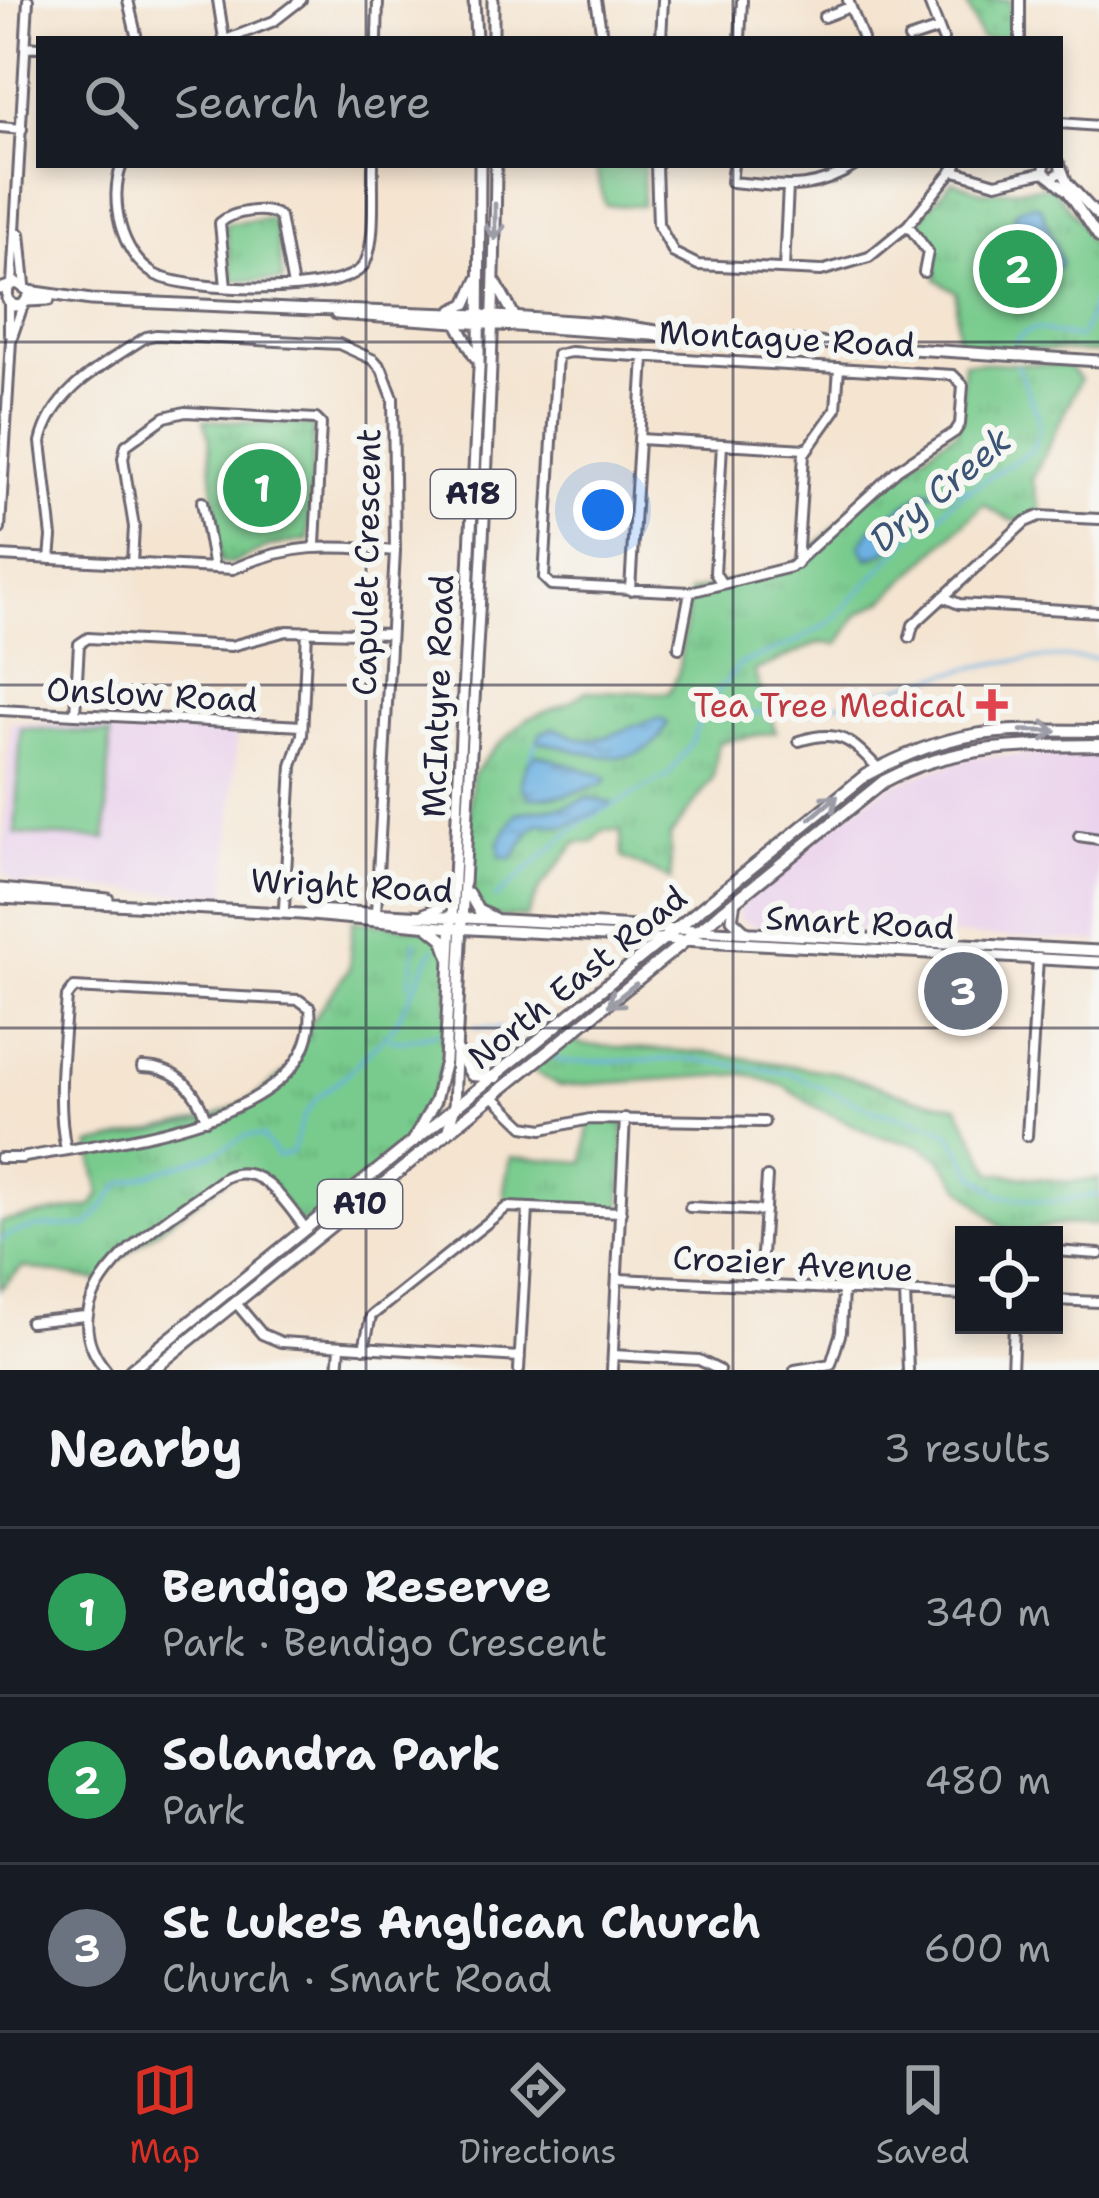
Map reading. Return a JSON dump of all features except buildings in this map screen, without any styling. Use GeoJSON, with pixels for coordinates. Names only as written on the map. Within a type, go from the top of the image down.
{"type":"FeatureCollection","features":[{"type":"Feature","properties":{"kind":"highway","name":"North East Road"},"geometry":{"type":"LineString","coordinates":[[152,1370],[689,940],[898,757],[970,734],[1099,731]]}},
{"type":"Feature","properties":{"kind":"highway","name":"North East Road"},"geometry":{"type":"LineString","coordinates":[[131,1370],[668,939],[833,799],[882,774],[942,755],[991,747],[1099,745]]}},
{"type":"Feature","properties":{"kind":"highway"},"geometry":{"type":"LineString","coordinates":[[898,757],[938,750],[942,755]]}},
{"type":"Feature","properties":{"kind":"highway"},"geometry":{"type":"LineString","coordinates":[[456,1049],[472,1075],[496,1077]]}},
{"type":"Feature","properties":{"kind":"highway"},"geometry":{"type":"LineString","coordinates":[[212,1305],[236,1304],[237,1284]]}},
{"type":"Feature","properties":{"kind":"main road"},"geometry":{"type":"LineString","coordinates":[[474,0],[476,36]]}},
{"type":"Feature","properties":{"kind":"main road"},"geometry":{"type":"LineString","coordinates":[[493,0],[493,36]]}},
{"type":"Feature","properties":{"kind":"main road","name":"McIntyre Road"},"geometry":{"type":"LineString","coordinates":[[461,888],[479,368],[480,168]]}},
{"type":"Feature","properties":{"kind":"main road","name":"McIntyre Road"},"geometry":{"type":"LineString","coordinates":[[445,1136],[454,1110],[459,924],[492,347],[496,168]]}},
{"type":"Feature","properties":{"kind":"main road"},"geometry":{"type":"LineString","coordinates":[[441,313],[466,304],[481,271]]}},
{"type":"Feature","properties":{"kind":"main road"},"geometry":{"type":"LineString","coordinates":[[495,278],[515,319]]}},
{"type":"Feature","properties":{"kind":"main road"},"geometry":{"type":"LineString","coordinates":[[6,293],[26,296]]}},
{"type":"Feature","properties":{"kind":"main road"},"geometry":{"type":"LineString","coordinates":[[6,293],[26,296]]}},
{"type":"Feature","properties":{"kind":"main road","name":"Montague Road"},"geometry":{"type":"LineString","coordinates":[[26,296],[441,313],[526,329],[609,329]]}},
{"type":"Feature","properties":{"kind":"main road","name":"Montague Road"},"geometry":{"type":"LineString","coordinates":[[308,310],[366,318],[480,320]]}},
{"type":"Feature","properties":{"kind":"main road","name":"Montague Road"},"geometry":{"type":"LineString","coordinates":[[493,321],[1099,361]]}},
{"type":"Feature","properties":{"kind":"main road"},"geometry":{"type":"LineString","coordinates":[[456,323],[469,338],[479,368]]}},
{"type":"Feature","properties":{"kind":"main road"},"geometry":{"type":"LineString","coordinates":[[492,347],[501,338],[526,329]]}},
{"type":"Feature","properties":{"kind":"main road"},"geometry":{"type":"LineString","coordinates":[[414,916],[442,907],[461,888],[478,910],[505,921]]}},
{"type":"Feature","properties":{"kind":"main road","name":"Wright Road"},"geometry":{"type":"LineString","coordinates":[[0,894],[376,913],[459,924],[689,940]]}},
{"type":"Feature","properties":{"kind":"main road","name":"Wright Road"},"geometry":{"type":"LineString","coordinates":[[0,894],[427,926],[505,921],[701,930]]}},
{"type":"Feature","properties":{"kind":"main road"},"geometry":{"type":"LineString","coordinates":[[735,901],[732,919],[745,931]]}},
{"type":"Feature","properties":{"kind":"main road","name":"McIntyre Road"},"geometry":{"type":"LineString","coordinates":[[407,1148],[430,1113],[443,1073],[451,962],[459,924]]}},
{"type":"Feature","properties":{"kind":"main road"},"geometry":{"type":"LineString","coordinates":[[427,926],[444,940],[451,962]]}},
{"type":"Feature","properties":{"kind":"main road","name":"Smart Road"},"geometry":{"type":"LineString","coordinates":[[701,930],[1099,951]]}},
{"type":"Feature","properties":{"kind":"main road"},"geometry":{"type":"LineString","coordinates":[[623,937],[635,950],[632,967]]}},
{"type":"Feature","properties":{"kind":"main road","name":"Smart Road"},"geometry":{"type":"LineString","coordinates":[[689,940],[1099,962]]}},
{"type":"Feature","properties":{"kind":"street"},"geometry":{"type":"LineString","coordinates":[[11,340],[6,293],[18,220],[28,0]]}},
{"type":"Feature","properties":{"kind":"street"},"geometry":{"type":"LineString","coordinates":[[128,0],[136,36]]}},
{"type":"Feature","properties":{"kind":"street"},"geometry":{"type":"LineString","coordinates":[[218,0],[225,36]]}},
{"type":"Feature","properties":{"kind":"street"},"geometry":{"type":"LineString","coordinates":[[234,36],[274,21],[301,0]]}},
{"type":"Feature","properties":{"kind":"street"},"geometry":{"type":"LineString","coordinates":[[377,36],[378,0]]}},
{"type":"Feature","properties":{"kind":"street"},"geometry":{"type":"LineString","coordinates":[[596,0],[602,36]]}},
{"type":"Feature","properties":{"kind":"street"},"geometry":{"type":"LineString","coordinates":[[661,36],[663,0]]}},
{"type":"Feature","properties":{"kind":"street"},"geometry":{"type":"LineString","coordinates":[[740,36],[742,0]]}},
{"type":"Feature","properties":{"kind":"street"},"geometry":{"type":"LineString","coordinates":[[928,0],[941,34]]}},
{"type":"Feature","properties":{"kind":"street"},"geometry":{"type":"LineString","coordinates":[[1020,36],[1021,0]]}},
{"type":"Feature","properties":{"kind":"street"},"geometry":{"type":"LineString","coordinates":[[824,17],[849,4],[862,36]]}},
{"type":"Feature","properties":{"kind":"street"},"geometry":{"type":"LineString","coordinates":[[26,46],[36,46]]}},
{"type":"Feature","properties":{"kind":"street"},"geometry":{"type":"LineString","coordinates":[[1063,123],[1099,126]]}},
{"type":"Feature","properties":{"kind":"street"},"geometry":{"type":"LineString","coordinates":[[0,128],[22,129]]}},
{"type":"Feature","properties":{"kind":"street"},"geometry":{"type":"LineString","coordinates":[[120,169],[116,193],[123,229],[132,252],[157,276],[178,283],[226,287],[292,287],[348,278],[364,266],[370,249],[373,168]]}},
{"type":"Feature","properties":{"kind":"street"},"geometry":{"type":"LineString","coordinates":[[656,168],[658,224],[674,254],[698,265],[820,272],[869,257],[908,225],[956,168],[996,182],[1047,172],[1067,191],[1099,238]]}},
{"type":"Feature","properties":{"kind":"street"},"geometry":{"type":"LineString","coordinates":[[733,168],[731,182],[788,186],[828,183],[851,168]]}},
{"type":"Feature","properties":{"kind":"street"},"geometry":{"type":"LineString","coordinates":[[1061,168],[1067,182],[1099,217]]}},
{"type":"Feature","properties":{"kind":"street"},"geometry":{"type":"LineString","coordinates":[[784,269],[788,186]]}},
{"type":"Feature","properties":{"kind":"street"},"geometry":{"type":"LineString","coordinates":[[226,287],[220,223],[230,216],[267,210],[280,217],[292,287]]}},
{"type":"Feature","properties":{"kind":"street"},"geometry":{"type":"LineString","coordinates":[[0,529],[3,391],[11,340],[26,296],[18,220]]}},
{"type":"Feature","properties":{"kind":"street"},"geometry":{"type":"LineString","coordinates":[[908,225],[928,253],[924,272]]}},
{"type":"Feature","properties":{"kind":"street"},"geometry":{"type":"LineString","coordinates":[[608,355],[609,329]]}},
{"type":"Feature","properties":{"kind":"street","name":"Capulet Crescent"},"geometry":{"type":"LineString","coordinates":[[50,559],[52,537],[41,442],[45,428],[68,389],[155,334],[338,344],[374,360],[394,398],[394,551],[376,913]]}},
{"type":"Feature","properties":{"kind":"street","name":"Montague Road"},"geometry":{"type":"LineString","coordinates":[[631,590],[545,581],[559,354],[953,375],[961,381],[958,429],[897,470],[797,564]]}},
{"type":"Feature","properties":{"kind":"street"},"geometry":{"type":"LineString","coordinates":[[644,357],[631,590],[690,592],[797,564],[806,449],[836,409],[839,368]]}},
{"type":"Feature","properties":{"kind":"street"},"geometry":{"type":"LineString","coordinates":[[132,563],[134,527],[123,458],[126,445],[165,417],[185,412],[316,419],[321,424],[315,545]]}},
{"type":"Feature","properties":{"kind":"street"},"geometry":{"type":"LineString","coordinates":[[639,440],[806,449]]}},
{"type":"Feature","properties":{"kind":"street"},"geometry":{"type":"LineString","coordinates":[[722,444],[715,573],[723,585]]}},
{"type":"Feature","properties":{"kind":"street"},"geometry":{"type":"LineString","coordinates":[[202,502],[214,568]]}},
{"type":"Feature","properties":{"kind":"street"},"geometry":{"type":"LineString","coordinates":[[910,637],[913,625],[1034,517],[1099,519]]}},
{"type":"Feature","properties":{"kind":"street"},"geometry":{"type":"LineString","coordinates":[[0,556],[233,569],[267,554],[315,545],[394,551]]}},
{"type":"Feature","properties":{"kind":"street"},"geometry":{"type":"LineString","coordinates":[[679,648],[690,592]]}},
{"type":"Feature","properties":{"kind":"street"},"geometry":{"type":"LineString","coordinates":[[943,597],[959,604],[1099,612]]}},
{"type":"Feature","properties":{"kind":"street"},"geometry":{"type":"LineString","coordinates":[[75,714],[79,644],[88,638],[231,646],[256,637],[307,631],[390,634]]}},
{"type":"Feature","properties":{"kind":"street"},"geometry":{"type":"LineString","coordinates":[[284,908],[292,766],[302,726],[307,631]]}},
{"type":"Feature","properties":{"kind":"street","name":"Onslow Road"},"geometry":{"type":"LineString","coordinates":[[0,710],[302,726]]}},
{"type":"Feature","properties":{"kind":"street"},"geometry":{"type":"LineString","coordinates":[[799,741],[822,734],[841,737],[882,774]]}},
{"type":"Feature","properties":{"kind":"street"},"geometry":{"type":"LineString","coordinates":[[1079,836],[1099,839]]}},
{"type":"Feature","properties":{"kind":"street"},"geometry":{"type":"LineString","coordinates":[[1027,1136],[1038,958]]}},
{"type":"Feature","properties":{"kind":"street"},"geometry":{"type":"LineString","coordinates":[[0,1158],[66,1150],[206,1120],[237,1108],[287,1071],[305,1040],[310,1008],[299,1000],[74,988],[67,997],[63,1066],[61,1120],[66,1150]]}},
{"type":"Feature","properties":{"kind":"street"},"geometry":{"type":"LineString","coordinates":[[142,1067],[164,1069],[189,1087],[206,1120]]}},
{"type":"Feature","properties":{"kind":"street"},"geometry":{"type":"LineString","coordinates":[[494,1097],[524,1126],[543,1129],[590,1119],[764,1122]]}},
{"type":"Feature","properties":{"kind":"street"},"geometry":{"type":"LineString","coordinates":[[611,1370],[625,1118]]}},
{"type":"Feature","properties":{"kind":"street"},"geometry":{"type":"LineString","coordinates":[[106,1370],[89,1346],[85,1316],[90,1298],[121,1258],[234,1173],[247,1172],[265,1180],[306,1229]]}},
{"type":"Feature","properties":{"kind":"street"},"geometry":{"type":"LineString","coordinates":[[760,1286],[766,1177]]}},
{"type":"Feature","properties":{"kind":"street"},"geometry":{"type":"LineString","coordinates":[[364,1348],[370,1316],[507,1207],[622,1212]]}},
{"type":"Feature","properties":{"kind":"street"},"geometry":{"type":"LineString","coordinates":[[690,1207],[764,1211]]}},
{"type":"Feature","properties":{"kind":"street"},"geometry":{"type":"LineString","coordinates":[[519,1370],[528,1208]]}},
{"type":"Feature","properties":{"kind":"street"},"geometry":{"type":"LineString","coordinates":[[1063,1252],[1099,1254]]}},
{"type":"Feature","properties":{"kind":"street","name":"Crozier Avenue"},"geometry":{"type":"LineString","coordinates":[[619,1279],[955,1295]]}},
{"type":"Feature","properties":{"kind":"street"},"geometry":{"type":"LineString","coordinates":[[795,1370],[831,1364],[841,1332],[843,1289]]}},
{"type":"Feature","properties":{"kind":"street"},"geometry":{"type":"LineString","coordinates":[[904,1292],[908,1370]]}},
{"type":"Feature","properties":{"kind":"street"},"geometry":{"type":"LineString","coordinates":[[1063,1300],[1099,1302]]}},
{"type":"Feature","properties":{"kind":"street"},"geometry":{"type":"LineString","coordinates":[[236,1304],[257,1329],[274,1340],[520,1357]]}},
{"type":"Feature","properties":{"kind":"street"},"geometry":{"type":"LineString","coordinates":[[30,1322],[85,1316]]}},
{"type":"Feature","properties":{"kind":"street"},"geometry":{"type":"LineString","coordinates":[[1012,1370],[1014,1334]]}},
{"type":"Feature","properties":{"kind":"street"},"geometry":{"type":"LineString","coordinates":[[338,1370],[340,1348]]}},
{"type":"Feature","properties":{"kind":"street"},"geometry":{"type":"LineString","coordinates":[[613,1355],[699,1360],[719,1370]]}},
{"type":"Feature","properties":{"kind":"shaded area"},"geometry":{"type":"Polygon","coordinates":[[[10,722],[237,733],[227,896],[18,884],[9,878],[3,855],[10,722]]]}},
{"type":"Feature","properties":{"kind":"shaded area"},"geometry":{"type":"Polygon","coordinates":[[[1099,752],[1099,942],[755,926],[740,920],[738,912],[746,899],[888,786],[971,757],[1099,752]]]}},
{"type":"Feature","properties":{"kind":"green space"},"geometry":{"type":"Polygon","coordinates":[[[965,0],[1011,0],[1011,36],[980,36],[965,0]]]}},
{"type":"Feature","properties":{"kind":"green space"},"geometry":{"type":"Polygon","coordinates":[[[596,168],[644,168],[642,206],[605,205],[596,168]]]}},
{"type":"Feature","properties":{"kind":"green space"},"geometry":{"type":"Polygon","coordinates":[[[952,181],[985,192],[1052,186],[1082,225],[1099,260],[1099,353],[957,344],[956,292],[936,279],[936,244],[915,225],[952,181]]]}},
{"type":"Feature","properties":{"kind":"green space"},"geometry":{"type":"Polygon","coordinates":[[[274,218],[283,281],[233,280],[225,224],[274,218]]]}},
{"type":"Feature","properties":{"kind":"green space"},"geometry":{"type":"Polygon","coordinates":[[[964,362],[1068,365],[1080,380],[1032,479],[1042,516],[1012,520],[984,504],[883,601],[858,614],[839,644],[819,643],[754,671],[776,732],[719,742],[713,779],[670,836],[671,880],[622,857],[621,831],[603,830],[593,842],[576,843],[540,888],[526,918],[489,916],[474,905],[466,887],[472,775],[493,750],[527,719],[586,691],[669,693],[678,674],[690,592],[791,567],[881,486],[958,429],[964,362]]]}},
{"type":"Feature","properties":{"kind":"green space"},"geometry":{"type":"Polygon","coordinates":[[[204,420],[314,429],[308,540],[220,563],[204,420]]]}},
{"type":"Feature","properties":{"kind":"green space"},"geometry":{"type":"Polygon","coordinates":[[[21,728],[110,734],[106,839],[15,834],[21,728]]]}},
{"type":"Feature","properties":{"kind":"green space"},"geometry":{"type":"Polygon","coordinates":[[[353,920],[432,930],[451,958],[446,1052],[428,1115],[407,1148],[306,1229],[261,1177],[234,1173],[122,1257],[101,1281],[23,1267],[0,1289],[0,1222],[92,1206],[100,1194],[90,1145],[211,1118],[253,1098],[290,1068],[310,1023],[349,969],[353,920]]]}},
{"type":"Feature","properties":{"kind":"green space"},"geometry":{"type":"Polygon","coordinates":[[[568,1038],[583,1045],[711,1053],[838,1073],[915,1098],[958,1106],[992,1173],[1070,1182],[1099,1179],[1099,1225],[1001,1226],[940,1159],[918,1145],[874,1135],[784,1086],[746,1074],[560,1086],[529,1069],[568,1038]]]}},
{"type":"Feature","properties":{"kind":"green space"},"geometry":{"type":"Polygon","coordinates":[[[625,1118],[621,1212],[507,1207],[504,1190],[510,1157],[584,1162],[590,1119],[625,1118]]]}},
{"type":"Feature","properties":{"kind":"water"},"geometry":{"type":"Polygon","coordinates":[[[1041,207],[1061,263],[1048,275],[1029,277],[1017,261],[1015,215],[1018,209],[1041,207]]]}},
{"type":"Feature","properties":{"kind":"water"},"geometry":{"type":"Polygon","coordinates":[[[924,491],[938,491],[914,500],[894,547],[868,559],[860,545],[871,529],[924,491]]]}},
{"type":"Feature","properties":{"kind":"water"},"geometry":{"type":"Polygon","coordinates":[[[663,719],[667,724],[656,741],[626,756],[590,754],[537,741],[541,733],[553,728],[589,740],[663,719]]]}},
{"type":"Feature","properties":{"kind":"water"},"geometry":{"type":"Polygon","coordinates":[[[537,754],[600,775],[605,783],[566,795],[530,798],[521,785],[525,768],[537,754]]]}},
{"type":"Feature","properties":{"kind":"water"},"geometry":{"type":"Polygon","coordinates":[[[588,798],[614,804],[566,826],[540,823],[513,858],[500,857],[499,842],[517,813],[588,798]]]}},
{"type":"Feature","properties":{"kind":"waterway","name":"Dry Creek"},"geometry":{"type":"LineString","coordinates":[[1015,341],[1037,329],[1079,337],[1099,292]]}},
{"type":"Feature","properties":{"kind":"waterway","name":"Dry Creek"},"geometry":{"type":"LineString","coordinates":[[495,898],[582,822],[668,776],[690,745],[705,708],[740,664],[794,643],[832,621],[917,530],[941,515],[952,501],[1032,450],[1039,431],[1037,413],[1016,364]]}},
{"type":"Feature","properties":{"kind":"waterway"},"geometry":{"type":"LineString","coordinates":[[935,491],[970,488]]}},
{"type":"Feature","properties":{"kind":"waterway"},"geometry":{"type":"LineString","coordinates":[[702,719],[729,713],[811,710],[988,665],[1060,657],[1099,659]]}},
{"type":"Feature","properties":{"kind":"waterway"},"geometry":{"type":"LineString","coordinates":[[530,758],[537,741]]}},
{"type":"Feature","properties":{"kind":"waterway"},"geometry":{"type":"LineString","coordinates":[[409,985],[416,940]]}},
{"type":"Feature","properties":{"kind":"waterway","name":"Dry Creek"},"geometry":{"type":"LineString","coordinates":[[0,1241],[31,1229],[88,1226],[121,1184],[213,1154],[248,1135],[263,1137],[278,1157],[292,1152],[303,1118],[317,1098],[395,1025],[434,948]]}},
{"type":"Feature","properties":{"kind":"waterway"},"geometry":{"type":"LineString","coordinates":[[475,1027],[515,1030],[532,1039]]}},
{"type":"Feature","properties":{"kind":"waterway"},"geometry":{"type":"LineString","coordinates":[[388,1038],[400,1041],[439,1033]]}},
{"type":"Feature","properties":{"kind":"waterway"},"geometry":{"type":"LineString","coordinates":[[540,1045],[562,1062],[693,1059],[792,1074],[875,1111],[931,1124],[951,1135],[974,1174],[1001,1196],[1050,1202],[1099,1195]]}},
{"type":"Feature","properties":{"kind":"place","name":"Solandra Park"},"geometry":{"type":"Point","coordinates":[1018,269]}},
{"type":"Feature","properties":{"kind":"place","name":"Bendigo Reserve"},"geometry":{"type":"Point","coordinates":[262,488]}},
{"type":"Feature","properties":{"kind":"place","name":"Tea Tree Medical"},"geometry":{"type":"Point","coordinates":[992,705]}},
{"type":"Feature","properties":{"kind":"place","name":"St Luke's Anglican Church"},"geometry":{"type":"Point","coordinates":[963,991]}}]}
